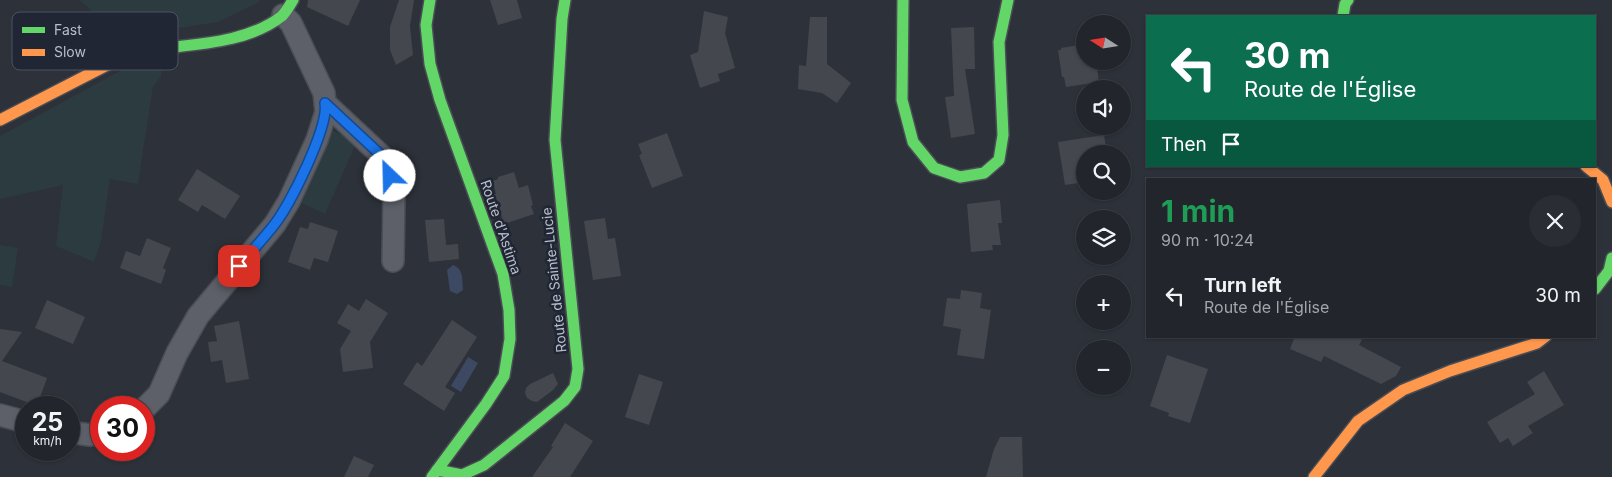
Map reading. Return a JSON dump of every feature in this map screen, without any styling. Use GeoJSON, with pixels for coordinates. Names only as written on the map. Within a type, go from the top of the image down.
{"type":"FeatureCollection","features":[{"type":"Feature","properties":{"kind":"street","name":"Route d'Astima"},"geometry":{"type":"LineString","coordinates":[[430,0],[426,25],[430,64],[440,100],[503,274],[509,310],[510,339],[504,376],[486,404],[434,473]]}},
{"type":"Feature","properties":{"kind":"street","name":"Route de Sainte-Lucie"},"geometry":{"type":"LineString","coordinates":[[434,473],[462,475],[484,465],[564,401],[574,386],[578,370],[555,140],[562,19],[565,0]]}},
{"type":"Feature","properties":{"kind":"street"},"geometry":{"type":"LineString","coordinates":[[903,0],[902,100],[913,142],[934,168],[960,177],[984,173],[999,160],[1003,135],[999,42],[1008,0]]}},
{"type":"Feature","properties":{"kind":"street"},"geometry":{"type":"LineString","coordinates":[[1343,15],[1348,0]]}},
{"type":"Feature","properties":{"kind":"street"},"geometry":{"type":"LineString","coordinates":[[155,398],[159,394],[177,353],[198,316],[275,224],[289,201],[317,140],[326,112],[324,93],[291,23],[288,7],[255,31],[225,40],[178,46]]}},
{"type":"Feature","properties":{"kind":"street"},"geometry":{"type":"LineString","coordinates":[[0,120],[97,70]]}},
{"type":"Feature","properties":{"kind":"street"},"geometry":{"type":"LineString","coordinates":[[325,103],[384,158],[394,194],[393,261]]}},
{"type":"Feature","properties":{"kind":"street"},"geometry":{"type":"LineString","coordinates":[[1587,167],[1603,180],[1612,202]]}},
{"type":"Feature","properties":{"kind":"street"},"geometry":{"type":"LineString","coordinates":[[1596,288],[1609,272],[1612,258]]}},
{"type":"Feature","properties":{"kind":"street"},"geometry":{"type":"LineString","coordinates":[[1314,477],[1358,421],[1403,390],[1450,371],[1537,344],[1544,338]]}},
{"type":"Feature","properties":{"kind":"street"},"geometry":{"type":"LineString","coordinates":[[0,415],[15,419]]}},
{"type":"Feature","properties":{"kind":"shaded area"},"geometry":{"type":"Polygon","coordinates":[[[80,0],[260,0],[218,22],[178,28],[178,12],[93,12],[80,0]]]}},
{"type":"Feature","properties":{"kind":"shaded area"},"geometry":{"type":"Polygon","coordinates":[[[122,70],[161,70],[161,77],[153,86],[138,184],[110,179],[101,241],[94,262],[56,246],[63,185],[0,199],[0,136],[122,70]]]}},
{"type":"Feature","properties":{"kind":"shaded area"},"geometry":{"type":"Polygon","coordinates":[[[326,128],[357,141],[325,214],[295,200],[326,128]]]}},
{"type":"Feature","properties":{"kind":"shaded area"},"geometry":{"type":"Polygon","coordinates":[[[0,245],[18,248],[12,287],[0,285],[0,245]]]}},
{"type":"Feature","properties":{"kind":"water"},"geometry":{"type":"Polygon","coordinates":[[[453,265],[461,272],[462,279],[463,290],[457,294],[450,291],[447,270],[453,265]]]}},
{"type":"Feature","properties":{"kind":"water"},"geometry":{"type":"Polygon","coordinates":[[[468,357],[478,363],[461,392],[451,386],[468,357]]]}},
{"type":"Feature","properties":{"kind":"building"},"geometry":{"type":"Polygon","coordinates":[[[308,0],[360,0],[348,26],[307,7],[308,0]]]}},
{"type":"Feature","properties":{"kind":"building"},"geometry":{"type":"Polygon","coordinates":[[[399,0],[414,0],[410,26],[413,55],[396,65],[390,50],[390,27],[399,0]]]}},
{"type":"Feature","properties":{"kind":"building"},"geometry":{"type":"Polygon","coordinates":[[[490,0],[517,0],[522,18],[498,25],[490,0]]]}},
{"type":"Feature","properties":{"kind":"building"},"geometry":{"type":"Polygon","coordinates":[[[704,11],[728,17],[725,33],[735,68],[718,74],[720,81],[700,88],[690,55],[698,52],[704,11]]]}},
{"type":"Feature","properties":{"kind":"building"},"geometry":{"type":"Polygon","coordinates":[[[810,17],[827,17],[827,64],[851,83],[837,103],[822,93],[798,89],[799,65],[806,66],[810,17]]]}},
{"type":"Feature","properties":{"kind":"building"},"geometry":{"type":"Polygon","coordinates":[[[974,27],[975,69],[965,69],[975,134],[951,138],[945,97],[954,96],[951,28],[974,27]]]}},
{"type":"Feature","properties":{"kind":"building"},"geometry":{"type":"Polygon","coordinates":[[[1076,46],[1076,70],[1097,70],[1099,80],[1076,80],[1076,85],[1066,87],[1064,77],[1062,77],[1058,50],[1061,50],[1061,48],[1076,46]]]}},
{"type":"Feature","properties":{"kind":"building"},"geometry":{"type":"Polygon","coordinates":[[[667,133],[683,176],[652,188],[639,155],[642,154],[638,144],[667,133]]]}},
{"type":"Feature","properties":{"kind":"building"},"geometry":{"type":"Polygon","coordinates":[[[1104,135],[1106,145],[1076,145],[1076,183],[1065,185],[1058,142],[1104,135]]]}},
{"type":"Feature","properties":{"kind":"building"},"geometry":{"type":"Polygon","coordinates":[[[197,169],[240,196],[225,219],[202,205],[198,212],[178,200],[197,169]]]}},
{"type":"Feature","properties":{"kind":"building"},"geometry":{"type":"Polygon","coordinates":[[[514,172],[519,188],[528,185],[534,214],[504,224],[501,214],[499,214],[493,181],[498,179],[498,177],[514,172]]]}},
{"type":"Feature","properties":{"kind":"building"},"geometry":{"type":"Polygon","coordinates":[[[1000,200],[1002,223],[998,223],[1001,245],[992,245],[993,250],[971,252],[967,204],[1000,200]]]}},
{"type":"Feature","properties":{"kind":"building"},"geometry":{"type":"Polygon","coordinates":[[[605,218],[608,239],[615,238],[621,276],[593,280],[584,221],[605,218]]]}},
{"type":"Feature","properties":{"kind":"building"},"geometry":{"type":"Polygon","coordinates":[[[444,219],[446,245],[458,244],[459,259],[429,262],[425,220],[444,219]]]}},
{"type":"Feature","properties":{"kind":"building"},"geometry":{"type":"Polygon","coordinates":[[[310,222],[338,231],[328,262],[314,258],[310,270],[288,262],[300,227],[308,229],[310,222]]]}},
{"type":"Feature","properties":{"kind":"building"},"geometry":{"type":"Polygon","coordinates":[[[147,238],[171,248],[163,268],[166,270],[161,284],[120,268],[126,251],[140,256],[147,238]]]}},
{"type":"Feature","properties":{"kind":"building"},"geometry":{"type":"Polygon","coordinates":[[[961,290],[982,293],[980,308],[991,310],[984,359],[957,355],[961,329],[943,326],[947,298],[960,299],[961,290]]]}},
{"type":"Feature","properties":{"kind":"building"},"geometry":{"type":"Polygon","coordinates":[[[366,299],[388,313],[370,342],[373,368],[343,372],[340,349],[351,331],[337,323],[348,304],[359,311],[366,299]]]}},
{"type":"Feature","properties":{"kind":"building"},"geometry":{"type":"Polygon","coordinates":[[[47,300],[85,317],[73,344],[35,328],[47,300]]]}},
{"type":"Feature","properties":{"kind":"building"},"geometry":{"type":"Polygon","coordinates":[[[452,320],[477,337],[445,387],[455,393],[444,411],[403,384],[417,362],[422,366],[452,320]]]}},
{"type":"Feature","properties":{"kind":"building"},"geometry":{"type":"Polygon","coordinates":[[[239,321],[249,379],[226,383],[222,360],[211,362],[208,342],[217,341],[214,326],[239,321]]]}},
{"type":"Feature","properties":{"kind":"building"},"geometry":{"type":"Polygon","coordinates":[[[0,329],[22,332],[2,361],[47,378],[41,396],[15,396],[15,398],[0,392],[0,329]]]}},
{"type":"Feature","properties":{"kind":"building"},"geometry":{"type":"Polygon","coordinates":[[[1294,338],[1363,338],[1359,345],[1401,367],[1396,376],[1381,384],[1324,356],[1321,362],[1290,349],[1294,338]]]}},
{"type":"Feature","properties":{"kind":"building"},"geometry":{"type":"Polygon","coordinates":[[[1167,355],[1208,369],[1190,423],[1168,416],[1169,413],[1150,406],[1167,355]]]}},
{"type":"Feature","properties":{"kind":"building"},"geometry":{"type":"Polygon","coordinates":[[[1544,371],[1564,405],[1528,426],[1533,433],[1513,446],[1508,438],[1500,443],[1487,422],[1535,394],[1527,382],[1544,371]]]}},
{"type":"Feature","properties":{"kind":"building"},"geometry":{"type":"Polygon","coordinates":[[[553,373],[558,384],[553,390],[537,402],[527,398],[526,388],[530,384],[553,373]]]}},
{"type":"Feature","properties":{"kind":"building"},"geometry":{"type":"Polygon","coordinates":[[[639,374],[663,382],[649,425],[625,417],[639,374]]]}},
{"type":"Feature","properties":{"kind":"building"},"geometry":{"type":"Polygon","coordinates":[[[565,423],[593,441],[570,477],[532,477],[553,447],[551,446],[565,423]]]}},
{"type":"Feature","properties":{"kind":"building"},"geometry":{"type":"Polygon","coordinates":[[[1000,437],[1022,437],[1023,477],[986,477],[994,449],[1000,437]]]}},
{"type":"Feature","properties":{"kind":"building"},"geometry":{"type":"Polygon","coordinates":[[[354,456],[374,465],[368,477],[344,477],[354,456]]]}},
{"type":"Feature","properties":{"kind":"traffic: fast"},"geometry":{"type":"LineString","coordinates":[[178,47],[218,41],[252,32],[282,16],[293,0]]}},
{"type":"Feature","properties":{"kind":"traffic: fast"},"geometry":{"type":"LineString","coordinates":[[430,0],[426,25],[430,64],[440,100],[503,274],[509,310],[510,339],[504,376],[486,404],[432,477]]}},
{"type":"Feature","properties":{"kind":"traffic: fast"},"geometry":{"type":"LineString","coordinates":[[437,470],[462,475],[484,465],[564,401],[575,387],[578,369],[555,140],[562,19],[565,0]]}},
{"type":"Feature","properties":{"kind":"traffic: fast"},"geometry":{"type":"LineString","coordinates":[[903,0],[902,100],[913,142],[934,168],[960,177],[984,173],[999,160],[1003,135],[999,42],[1008,0]]}},
{"type":"Feature","properties":{"kind":"traffic: fast"},"geometry":{"type":"LineString","coordinates":[[1343,15],[1345,4],[1348,0]]}},
{"type":"Feature","properties":{"kind":"traffic: fast"},"geometry":{"type":"LineString","coordinates":[[1596,288],[1609,271],[1612,258]]}},
{"type":"Feature","properties":{"kind":"traffic: slow"},"geometry":{"type":"LineString","coordinates":[[0,120],[97,70]]}},
{"type":"Feature","properties":{"kind":"traffic: slow"},"geometry":{"type":"LineString","coordinates":[[1587,167],[1603,180],[1612,202]]}},
{"type":"Feature","properties":{"kind":"traffic: slow"},"geometry":{"type":"LineString","coordinates":[[1314,477],[1358,421],[1403,390],[1450,371],[1537,343],[1543,338]]}},
{"type":"Feature","properties":{"kind":"route"},"geometry":{"type":"LineString","coordinates":[[239,266],[275,224],[289,201],[317,140],[326,112],[325,103],[384,158],[390,176]]}}]}
